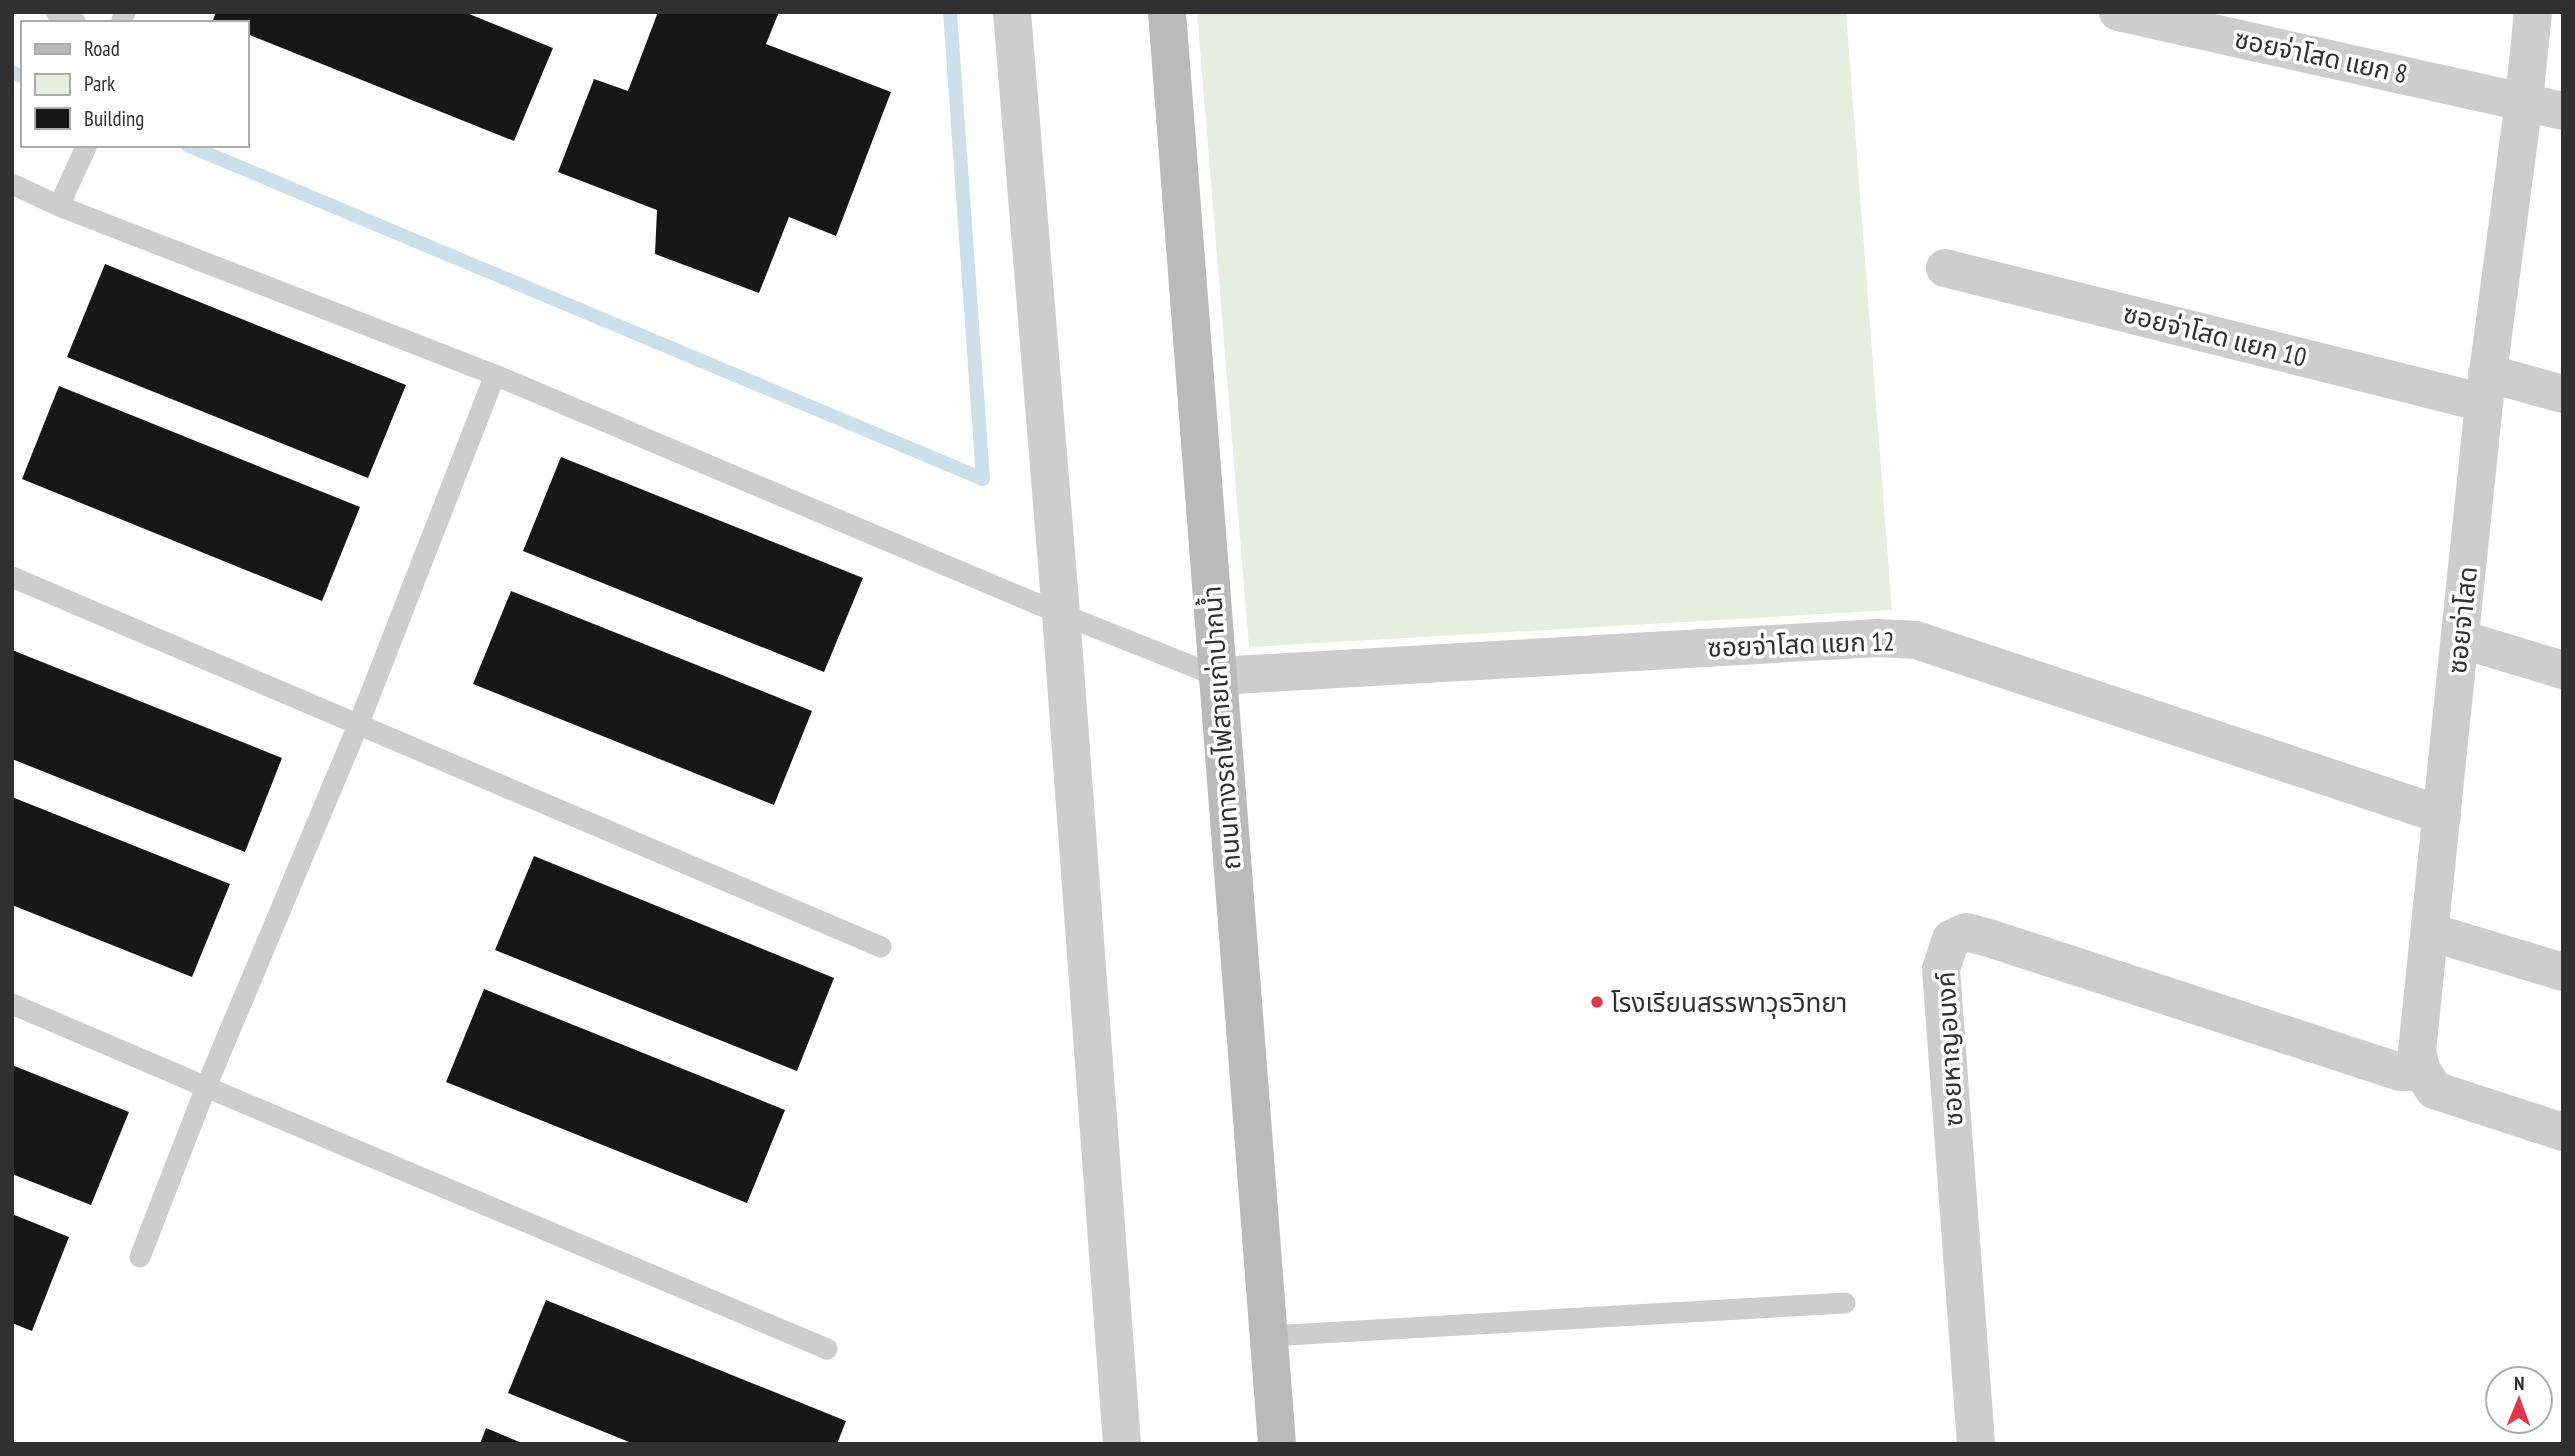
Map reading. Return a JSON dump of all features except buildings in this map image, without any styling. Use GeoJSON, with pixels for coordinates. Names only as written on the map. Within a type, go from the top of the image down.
{"type":"FeatureCollection","features":[{"type":"Feature","properties":{"kind":"main road","name":"ถนนทางรถไฟสายเก่าปากน้ำ"},"geometry":{"type":"LineString","coordinates":[[1167,12],[1184,203],[1217,676],[1277,1444]]}},
{"type":"Feature","properties":{"kind":"street"},"geometry":{"type":"LineString","coordinates":[[1012,12],[1061,614],[1122,1444]]}},
{"type":"Feature","properties":{"kind":"street","name":"ซอยจ่าโสด แยก 8"},"geometry":{"type":"LineString","coordinates":[[2118,12],[2563,111]]}},
{"type":"Feature","properties":{"kind":"street","name":"ซอยจ่าโสด"},"geometry":{"type":"LineString","coordinates":[[2421,1071],[2417,1051],[2486,388],[2525,101],[2533,12]]}},
{"type":"Feature","properties":{"kind":"street","name":"ซอยจ่าโสด แยก 10"},"geometry":{"type":"LineString","coordinates":[[1945,268],[2486,388],[2563,394]]}},
{"type":"Feature","properties":{"kind":"street","name":"ซอยจ่าโสด แยก 12"},"geometry":{"type":"LineString","coordinates":[[1217,676],[1878,638],[1916,640],[2442,815]]}},
{"type":"Feature","properties":{"kind":"street"},"geometry":{"type":"LineString","coordinates":[[2460,639],[2563,670]]}},
{"type":"Feature","properties":{"kind":"street","name":"ซอยหาญอนงค์"},"geometry":{"type":"LineString","coordinates":[[1976,1444],[1941,969],[1951,939],[1966,932],[1989,938],[2400,1072],[2421,1071]]}},
{"type":"Feature","properties":{"kind":"street"},"geometry":{"type":"LineString","coordinates":[[2430,932],[2563,972]]}},
{"type":"Feature","properties":{"kind":"street"},"geometry":{"type":"LineString","coordinates":[[2421,1071],[2434,1090],[2563,1132]]}},
{"type":"Feature","properties":{"kind":"lane"},"geometry":{"type":"LineString","coordinates":[[56,12],[72,21]]}},
{"type":"Feature","properties":{"kind":"lane"},"geometry":{"type":"LineString","coordinates":[[60,206],[87,147]]}},
{"type":"Feature","properties":{"kind":"lane"},"geometry":{"type":"LineString","coordinates":[[12,184],[60,206],[495,376],[1061,614],[1217,676]]}},
{"type":"Feature","properties":{"kind":"lane"},"geometry":{"type":"LineString","coordinates":[[140,1257],[206,1087],[359,723],[495,376]]}},
{"type":"Feature","properties":{"kind":"lane"},"geometry":{"type":"LineString","coordinates":[[12,578],[359,723],[881,947]]}},
{"type":"Feature","properties":{"kind":"lane"},"geometry":{"type":"LineString","coordinates":[[12,1004],[827,1349]]}},
{"type":"Feature","properties":{"kind":"lane"},"geometry":{"type":"LineString","coordinates":[[1269,1336],[1845,1303]]}},
{"type":"Feature","properties":{"kind":"green space"},"geometry":{"type":"Polygon","coordinates":[[[1197,12],[1846,12],[1892,610],[1249,647],[1197,12]]]}},
{"type":"Feature","properties":{"kind":"waterway"},"geometry":{"type":"LineString","coordinates":[[192,147],[983,479],[950,12]]}},
{"type":"Feature","properties":{"kind":"waterway"},"geometry":{"type":"LineString","coordinates":[[12,72],[21,76]]}},
{"type":"Feature","properties":{"kind":"place","name":"โรงเรียนสรรพาวุธวิทยา"},"geometry":{"type":"Point","coordinates":[1597,1002]}}]}
